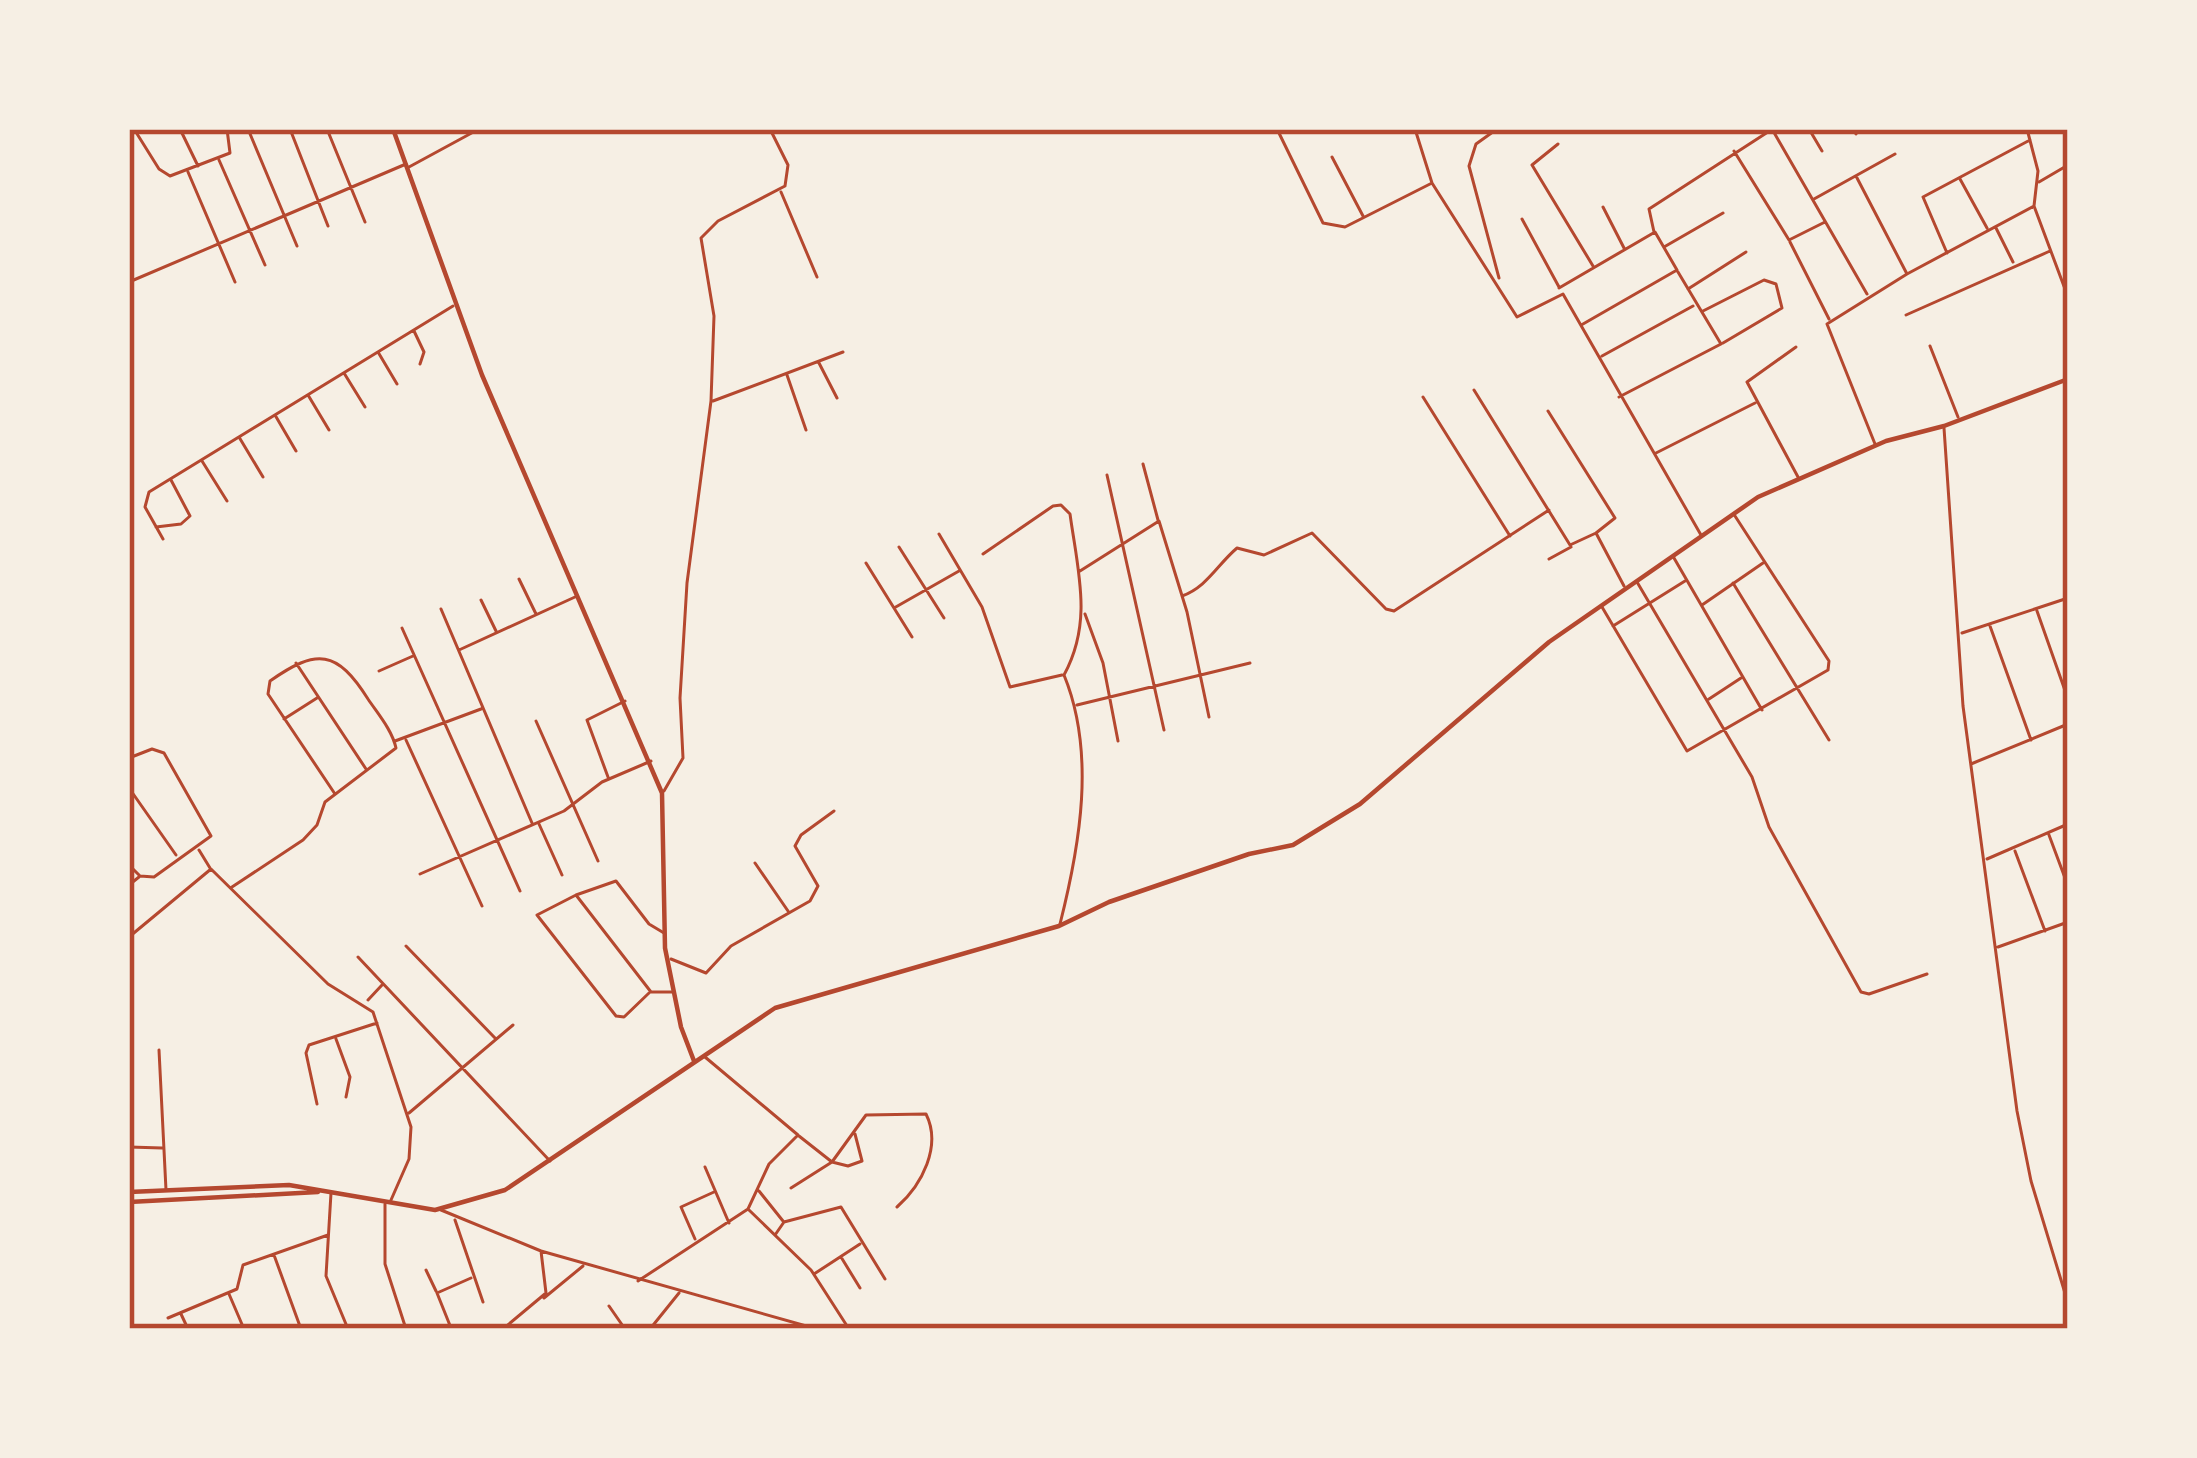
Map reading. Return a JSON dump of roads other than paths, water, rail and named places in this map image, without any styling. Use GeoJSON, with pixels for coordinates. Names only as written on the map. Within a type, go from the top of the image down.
{"type":"FeatureCollection","features":[{"type":"Feature","properties":{"kind":"street"},"geometry":{"type":"LineString","coordinates":[[134,129],[164,174],[199,168],[232,149],[226,129]]}},
{"type":"Feature","properties":{"kind":"street"},"geometry":{"type":"LineString","coordinates":[[180,129],[199,168]]}},
{"type":"Feature","properties":{"kind":"street"},"geometry":{"type":"LineString","coordinates":[[248,129],[297,246]]}},
{"type":"Feature","properties":{"kind":"street"},"geometry":{"type":"LineString","coordinates":[[290,129],[328,226]]}},
{"type":"Feature","properties":{"kind":"street"},"geometry":{"type":"LineString","coordinates":[[327,129],[365,221]]}},
{"type":"Feature","properties":{"kind":"street"},"geometry":{"type":"LineString","coordinates":[[393,129],[454,305],[652,760],[662,793],[667,958],[694,1061]]}},
{"type":"Feature","properties":{"kind":"street"},"geometry":{"type":"LineString","coordinates":[[129,282],[214,242],[408,165],[478,129]]}},
{"type":"Feature","properties":{"kind":"street"},"geometry":{"type":"LineString","coordinates":[[662,793],[682,758],[680,698],[687,584],[711,401],[714,316],[702,233],[780,190],[789,177],[770,129]]}},
{"type":"Feature","properties":{"kind":"street"},"geometry":{"type":"LineString","coordinates":[[1277,129],[1316,216],[1337,229],[1432,183]]}},
{"type":"Feature","properties":{"kind":"street"},"geometry":{"type":"LineString","coordinates":[[1415,129],[1432,183],[1519,319],[1655,232]]}},
{"type":"Feature","properties":{"kind":"street"},"geometry":{"type":"LineString","coordinates":[[1497,129],[1476,144],[1469,166],[1502,286]]}},
{"type":"Feature","properties":{"kind":"street"},"geometry":{"type":"LineString","coordinates":[[1721,344],[1647,216],[1649,209],[1772,129],[1869,296]]}},
{"type":"Feature","properties":{"kind":"street"},"geometry":{"type":"LineString","coordinates":[[1809,129],[1822,152]]}},
{"type":"Feature","properties":{"kind":"street"},"geometry":{"type":"LineString","coordinates":[[1909,129],[1935,129]]}},
{"type":"Feature","properties":{"kind":"street"},"geometry":{"type":"LineString","coordinates":[[2027,129],[2038,184],[2034,206],[2068,295]]}},
{"type":"Feature","properties":{"kind":"street"},"geometry":{"type":"LineString","coordinates":[[1947,253],[1921,199],[2030,140]]}},
{"type":"Feature","properties":{"kind":"street"},"geometry":{"type":"LineString","coordinates":[[1558,144],[1532,165],[1594,268]]}},
{"type":"Feature","properties":{"kind":"street"},"geometry":{"type":"LineString","coordinates":[[1734,151],[1789,240],[1829,320],[1829,336],[1876,445]]}},
{"type":"Feature","properties":{"kind":"street"},"geometry":{"type":"LineString","coordinates":[[1814,199],[1895,154]]}},
{"type":"Feature","properties":{"kind":"street"},"geometry":{"type":"LineString","coordinates":[[1332,157],[1364,217]]}},
{"type":"Feature","properties":{"kind":"street"},"geometry":{"type":"LineString","coordinates":[[218,158],[265,266]]}},
{"type":"Feature","properties":{"kind":"street"},"geometry":{"type":"LineString","coordinates":[[2038,184],[2068,164]]}},
{"type":"Feature","properties":{"kind":"street"},"geometry":{"type":"LineString","coordinates":[[187,170],[235,282]]}},
{"type":"Feature","properties":{"kind":"street"},"geometry":{"type":"LineString","coordinates":[[1856,176],[1907,274]]}},
{"type":"Feature","properties":{"kind":"street"},"geometry":{"type":"LineString","coordinates":[[1959,177],[1988,230]]}},
{"type":"Feature","properties":{"kind":"street"},"geometry":{"type":"LineString","coordinates":[[780,190],[817,277]]}},
{"type":"Feature","properties":{"kind":"street"},"geometry":{"type":"LineString","coordinates":[[1829,320],[2034,206]]}},
{"type":"Feature","properties":{"kind":"street"},"geometry":{"type":"LineString","coordinates":[[1603,207],[1624,250]]}},
{"type":"Feature","properties":{"kind":"street"},"geometry":{"type":"LineString","coordinates":[[1664,247],[1724,213]]}},
{"type":"Feature","properties":{"kind":"street"},"geometry":{"type":"LineString","coordinates":[[1522,219],[1702,537]]}},
{"type":"Feature","properties":{"kind":"street"},"geometry":{"type":"LineString","coordinates":[[1789,240],[1826,221]]}},
{"type":"Feature","properties":{"kind":"street"},"geometry":{"type":"LineString","coordinates":[[1995,226],[2014,266]]}},
{"type":"Feature","properties":{"kind":"street"},"geometry":{"type":"LineString","coordinates":[[1906,315],[2051,250]]}},
{"type":"Feature","properties":{"kind":"street"},"geometry":{"type":"LineString","coordinates":[[1688,289],[1746,252]]}},
{"type":"Feature","properties":{"kind":"street"},"geometry":{"type":"LineString","coordinates":[[1582,324],[1677,270]]}},
{"type":"Feature","properties":{"kind":"street"},"geometry":{"type":"LineString","coordinates":[[1619,397],[1782,308],[1775,284],[1764,280],[1702,312]]}},
{"type":"Feature","properties":{"kind":"street"},"geometry":{"type":"LineString","coordinates":[[1600,357],[1697,304]]}},
{"type":"Feature","properties":{"kind":"street"},"geometry":{"type":"LineString","coordinates":[[163,538],[145,496],[454,305]]}},
{"type":"Feature","properties":{"kind":"street"},"geometry":{"type":"LineString","coordinates":[[413,329],[424,352],[420,364]]}},
{"type":"Feature","properties":{"kind":"street"},"geometry":{"type":"LineString","coordinates":[[1930,346],[1958,419]]}},
{"type":"Feature","properties":{"kind":"street"},"geometry":{"type":"LineString","coordinates":[[1796,347],[1748,379],[1798,477]]}},
{"type":"Feature","properties":{"kind":"street"},"geometry":{"type":"LineString","coordinates":[[377,350],[398,384]]}},
{"type":"Feature","properties":{"kind":"street"},"geometry":{"type":"LineString","coordinates":[[711,401],[843,352]]}},
{"type":"Feature","properties":{"kind":"street"},"geometry":{"type":"LineString","coordinates":[[818,361],[837,398]]}},
{"type":"Feature","properties":{"kind":"street"},"geometry":{"type":"LineString","coordinates":[[343,372],[365,407]]}},
{"type":"Feature","properties":{"kind":"street"},"geometry":{"type":"LineString","coordinates":[[787,373],[806,430]]}},
{"type":"Feature","properties":{"kind":"street"},"geometry":{"type":"LineString","coordinates":[[438,1210],[505,1190],[775,1008],[856,989],[1059,926],[1109,902],[1231,860],[1293,845],[1360,804],[1549,643],[1734,515],[1798,477],[1876,445],[1944,426],[2068,379]]}},
{"type":"Feature","properties":{"kind":"street"},"geometry":{"type":"LineString","coordinates":[[1474,391],[1572,546]]}},
{"type":"Feature","properties":{"kind":"street"},"geometry":{"type":"LineString","coordinates":[[307,394],[329,430]]}},
{"type":"Feature","properties":{"kind":"street"},"geometry":{"type":"LineString","coordinates":[[1423,397],[1510,536]]}},
{"type":"Feature","properties":{"kind":"street"},"geometry":{"type":"LineString","coordinates":[[1656,453],[1756,402]]}},
{"type":"Feature","properties":{"kind":"street"},"geometry":{"type":"LineString","coordinates":[[1548,411],[1615,518],[1549,559]]}},
{"type":"Feature","properties":{"kind":"street"},"geometry":{"type":"LineString","coordinates":[[274,414],[296,452]]}},
{"type":"Feature","properties":{"kind":"street"},"geometry":{"type":"LineString","coordinates":[[1944,426],[1971,764],[2018,1112],[2031,1181],[2068,1303]]}},
{"type":"Feature","properties":{"kind":"street"},"geometry":{"type":"LineString","coordinates":[[238,436],[263,477]]}},
{"type":"Feature","properties":{"kind":"street"},"geometry":{"type":"LineString","coordinates":[[201,459],[227,501]]}},
{"type":"Feature","properties":{"kind":"street"},"geometry":{"type":"LineString","coordinates":[[1143,464],[1182,596],[1209,717]]}},
{"type":"Feature","properties":{"kind":"street"},"geometry":{"type":"LineString","coordinates":[[1107,475],[1164,730]]}},
{"type":"Feature","properties":{"kind":"street"},"geometry":{"type":"LineString","coordinates":[[156,527],[182,524],[190,516],[170,478]]}},
{"type":"Feature","properties":{"kind":"street"},"geometry":{"type":"LineString","coordinates":[[983,554],[1061,505],[1070,514],[1084,613],[1118,741]]}},
{"type":"Feature","properties":{"kind":"street"},"geometry":{"type":"LineString","coordinates":[[1182,596],[1205,585],[1216,566],[1237,548],[1264,555],[1312,533],[1386,609],[1394,610],[1549,510]]}},
{"type":"Feature","properties":{"kind":"street"},"geometry":{"type":"LineString","coordinates":[[1601,605],[1685,749],[1726,731],[1799,687],[1830,664],[1734,515]]}},
{"type":"Feature","properties":{"kind":"street"},"geometry":{"type":"LineString","coordinates":[[1078,572],[1159,521]]}},
{"type":"Feature","properties":{"kind":"street"},"geometry":{"type":"LineString","coordinates":[[1596,533],[1625,588]]}},
{"type":"Feature","properties":{"kind":"street"},"geometry":{"type":"LineString","coordinates":[[939,534],[982,608],[1010,687],[1049,674],[1064,675]]}},
{"type":"Feature","properties":{"kind":"street"},"geometry":{"type":"LineString","coordinates":[[898,547],[944,618]]}},
{"type":"Feature","properties":{"kind":"street"},"geometry":{"type":"LineString","coordinates":[[1673,556],[1762,710]]}},
{"type":"Feature","properties":{"kind":"street"},"geometry":{"type":"LineString","coordinates":[[1701,605],[1765,562]]}},
{"type":"Feature","properties":{"kind":"street"},"geometry":{"type":"LineString","coordinates":[[866,563],[912,637]]}},
{"type":"Feature","properties":{"kind":"street"},"geometry":{"type":"LineString","coordinates":[[893,608],[961,570]]}},
{"type":"Feature","properties":{"kind":"street"},"geometry":{"type":"LineString","coordinates":[[519,579],[536,614]]}},
{"type":"Feature","properties":{"kind":"street"},"geometry":{"type":"LineString","coordinates":[[1613,626],[1687,580]]}},
{"type":"Feature","properties":{"kind":"street"},"geometry":{"type":"LineString","coordinates":[[1636,581],[1752,777],[1768,827],[1862,993],[1927,974]]}},
{"type":"Feature","properties":{"kind":"street"},"geometry":{"type":"LineString","coordinates":[[1733,583],[1829,740]]}},
{"type":"Feature","properties":{"kind":"street"},"geometry":{"type":"LineString","coordinates":[[459,650],[577,596]]}},
{"type":"Feature","properties":{"kind":"street"},"geometry":{"type":"LineString","coordinates":[[1959,634],[2068,598]]}},
{"type":"Feature","properties":{"kind":"street"},"geometry":{"type":"LineString","coordinates":[[481,600],[496,632]]}},
{"type":"Feature","properties":{"kind":"street"},"geometry":{"type":"LineString","coordinates":[[440,609],[562,875]]}},
{"type":"Feature","properties":{"kind":"street"},"geometry":{"type":"LineString","coordinates":[[2036,610],[2068,699]]}},
{"type":"Feature","properties":{"kind":"street"},"geometry":{"type":"LineString","coordinates":[[1059,926],[1073,864],[1084,753],[1064,675],[1079,644],[1084,613]]}},
{"type":"Feature","properties":{"kind":"street"},"geometry":{"type":"LineString","coordinates":[[1990,626],[2031,740]]}},
{"type":"Feature","properties":{"kind":"street"},"geometry":{"type":"LineString","coordinates":[[402,628],[520,891]]}},
{"type":"Feature","properties":{"kind":"street"},"geometry":{"type":"LineString","coordinates":[[379,671],[414,656]]}},
{"type":"Feature","properties":{"kind":"street"},"geometry":{"type":"LineString","coordinates":[[296,663],[367,771]]}},
{"type":"Feature","properties":{"kind":"street"},"geometry":{"type":"LineString","coordinates":[[232,887],[303,840],[317,825],[319,810],[335,794],[394,751],[395,740],[342,663],[296,663],[267,687],[283,720],[335,794]]}},
{"type":"Feature","properties":{"kind":"street"},"geometry":{"type":"LineString","coordinates":[[1075,705],[1250,664]]}},
{"type":"Feature","properties":{"kind":"street"},"geometry":{"type":"LineString","coordinates":[[1707,700],[1743,677]]}},
{"type":"Feature","properties":{"kind":"street"},"geometry":{"type":"LineString","coordinates":[[283,720],[318,698]]}},
{"type":"Feature","properties":{"kind":"street"},"geometry":{"type":"LineString","coordinates":[[609,778],[586,724],[591,716],[625,701]]}},
{"type":"Feature","properties":{"kind":"street"},"geometry":{"type":"LineString","coordinates":[[395,740],[406,740],[482,708]]}},
{"type":"Feature","properties":{"kind":"street"},"geometry":{"type":"LineString","coordinates":[[536,722],[598,861]]}},
{"type":"Feature","properties":{"kind":"street"},"geometry":{"type":"LineString","coordinates":[[1971,764],[2068,724]]}},
{"type":"Feature","properties":{"kind":"street"},"geometry":{"type":"LineString","coordinates":[[406,740],[482,906]]}},
{"type":"Feature","properties":{"kind":"street"},"geometry":{"type":"LineString","coordinates":[[129,758],[152,749],[164,753],[209,828],[210,842],[177,858],[154,877],[140,876],[129,865]]}},
{"type":"Feature","properties":{"kind":"street"},"geometry":{"type":"LineString","coordinates":[[420,874],[573,806],[609,778],[652,760]]}},
{"type":"Feature","properties":{"kind":"street"},"geometry":{"type":"LineString","coordinates":[[129,788],[177,858]]}},
{"type":"Feature","properties":{"kind":"street"},"geometry":{"type":"LineString","coordinates":[[667,958],[706,973],[731,946],[819,892],[795,851],[797,841],[834,811]]}},
{"type":"Feature","properties":{"kind":"street"},"geometry":{"type":"LineString","coordinates":[[1985,860],[2068,824]]}},
{"type":"Feature","properties":{"kind":"street"},"geometry":{"type":"LineString","coordinates":[[2048,833],[2068,886]]}},
{"type":"Feature","properties":{"kind":"street"},"geometry":{"type":"LineString","coordinates":[[197,847],[211,869],[328,984],[366,1003],[378,1022],[409,1113],[409,1160],[388,1202],[385,1264],[406,1329]]}},
{"type":"Feature","properties":{"kind":"street"},"geometry":{"type":"LineString","coordinates":[[2014,849],[2045,931]]}},
{"type":"Feature","properties":{"kind":"street"},"geometry":{"type":"LineString","coordinates":[[754,863],[790,914]]}},
{"type":"Feature","properties":{"kind":"street"},"geometry":{"type":"LineString","coordinates":[[130,933],[211,869]]}},
{"type":"Feature","properties":{"kind":"street"},"geometry":{"type":"LineString","coordinates":[[129,885],[140,876]]}},
{"type":"Feature","properties":{"kind":"street"},"geometry":{"type":"LineString","coordinates":[[665,934],[650,924],[616,881],[537,915],[616,1016],[624,1017],[651,992],[674,992]]}},
{"type":"Feature","properties":{"kind":"street"},"geometry":{"type":"LineString","coordinates":[[576,895],[651,992]]}},
{"type":"Feature","properties":{"kind":"street"},"geometry":{"type":"LineString","coordinates":[[1998,947],[2068,922]]}},
{"type":"Feature","properties":{"kind":"street"},"geometry":{"type":"LineString","coordinates":[[406,946],[496,1040]]}},
{"type":"Feature","properties":{"kind":"street"},"geometry":{"type":"LineString","coordinates":[[358,957],[550,1162]]}},
{"type":"Feature","properties":{"kind":"street"},"geometry":{"type":"LineString","coordinates":[[366,1003],[384,984]]}},
{"type":"Feature","properties":{"kind":"street"},"geometry":{"type":"LineString","coordinates":[[317,1104],[306,1053],[309,1046],[378,1022]]}},
{"type":"Feature","properties":{"kind":"street"},"geometry":{"type":"LineString","coordinates":[[409,1113],[513,1025]]}},
{"type":"Feature","properties":{"kind":"street"},"geometry":{"type":"LineString","coordinates":[[335,1037],[350,1077],[346,1096]]}},
{"type":"Feature","properties":{"kind":"street"},"geometry":{"type":"LineString","coordinates":[[158,1050],[166,1190]]}},
{"type":"Feature","properties":{"kind":"street"},"geometry":{"type":"LineString","coordinates":[[704,1056],[832,1162],[862,1161],[855,1134]]}},
{"type":"Feature","properties":{"kind":"street"},"geometry":{"type":"LineString","coordinates":[[790,1188],[832,1162],[866,1115],[897,1112],[929,1118],[928,1163],[897,1208]]}},
{"type":"Feature","properties":{"kind":"street"},"geometry":{"type":"LineString","coordinates":[[638,1281],[748,1209],[769,1164],[798,1135]]}},
{"type":"Feature","properties":{"kind":"street"},"geometry":{"type":"LineString","coordinates":[[129,1147],[164,1148]]}},
{"type":"Feature","properties":{"kind":"street"},"geometry":{"type":"LineString","coordinates":[[705,1167],[730,1224]]}},
{"type":"Feature","properties":{"kind":"street"},"geometry":{"type":"LineString","coordinates":[[129,1192],[289,1186],[318,1192]]}},
{"type":"Feature","properties":{"kind":"street"},"geometry":{"type":"LineString","coordinates":[[757,1188],[784,1222]]}},
{"type":"Feature","properties":{"kind":"street"},"geometry":{"type":"LineString","coordinates":[[332,1191],[326,1276],[348,1329]]}},
{"type":"Feature","properties":{"kind":"street"},"geometry":{"type":"LineString","coordinates":[[129,1202],[332,1191],[438,1210],[541,1251],[818,1329]]}},
{"type":"Feature","properties":{"kind":"street"},"geometry":{"type":"LineString","coordinates":[[696,1241],[681,1207],[714,1192]]}},
{"type":"Feature","properties":{"kind":"street"},"geometry":{"type":"LineString","coordinates":[[775,1234],[784,1222],[841,1207],[885,1279]]}},
{"type":"Feature","properties":{"kind":"street"},"geometry":{"type":"LineString","coordinates":[[748,1209],[814,1274],[849,1329]]}},
{"type":"Feature","properties":{"kind":"street"},"geometry":{"type":"LineString","coordinates":[[454,1218],[482,1302]]}},
{"type":"Feature","properties":{"kind":"street"},"geometry":{"type":"LineString","coordinates":[[168,1318],[229,1292],[241,1283],[243,1264],[328,1235]]}},
{"type":"Feature","properties":{"kind":"street"},"geometry":{"type":"LineString","coordinates":[[814,1274],[862,1244]]}},
{"type":"Feature","properties":{"kind":"street"},"geometry":{"type":"LineString","coordinates":[[541,1251],[547,1282],[541,1299]]}},
{"type":"Feature","properties":{"kind":"street"},"geometry":{"type":"LineString","coordinates":[[273,1253],[302,1329]]}},
{"type":"Feature","properties":{"kind":"street"},"geometry":{"type":"LineString","coordinates":[[840,1256],[860,1288]]}},
{"type":"Feature","properties":{"kind":"street"},"geometry":{"type":"LineString","coordinates":[[503,1329],[584,1264]]}},
{"type":"Feature","properties":{"kind":"street"},"geometry":{"type":"LineString","coordinates":[[426,1270],[451,1328]]}},
{"type":"Feature","properties":{"kind":"street"},"geometry":{"type":"LineString","coordinates":[[2060,1278],[2068,1276]]}},
{"type":"Feature","properties":{"kind":"street"},"geometry":{"type":"LineString","coordinates":[[437,1293],[472,1278]]}},
{"type":"Feature","properties":{"kind":"street"},"geometry":{"type":"LineString","coordinates":[[229,1292],[244,1329]]}},
{"type":"Feature","properties":{"kind":"street"},"geometry":{"type":"LineString","coordinates":[[650,1329],[680,1292]]}},
{"type":"Feature","properties":{"kind":"street"},"geometry":{"type":"LineString","coordinates":[[609,1306],[625,1329]]}},
{"type":"Feature","properties":{"kind":"street"},"geometry":{"type":"LineString","coordinates":[[181,1312],[188,1329]]}}]}
